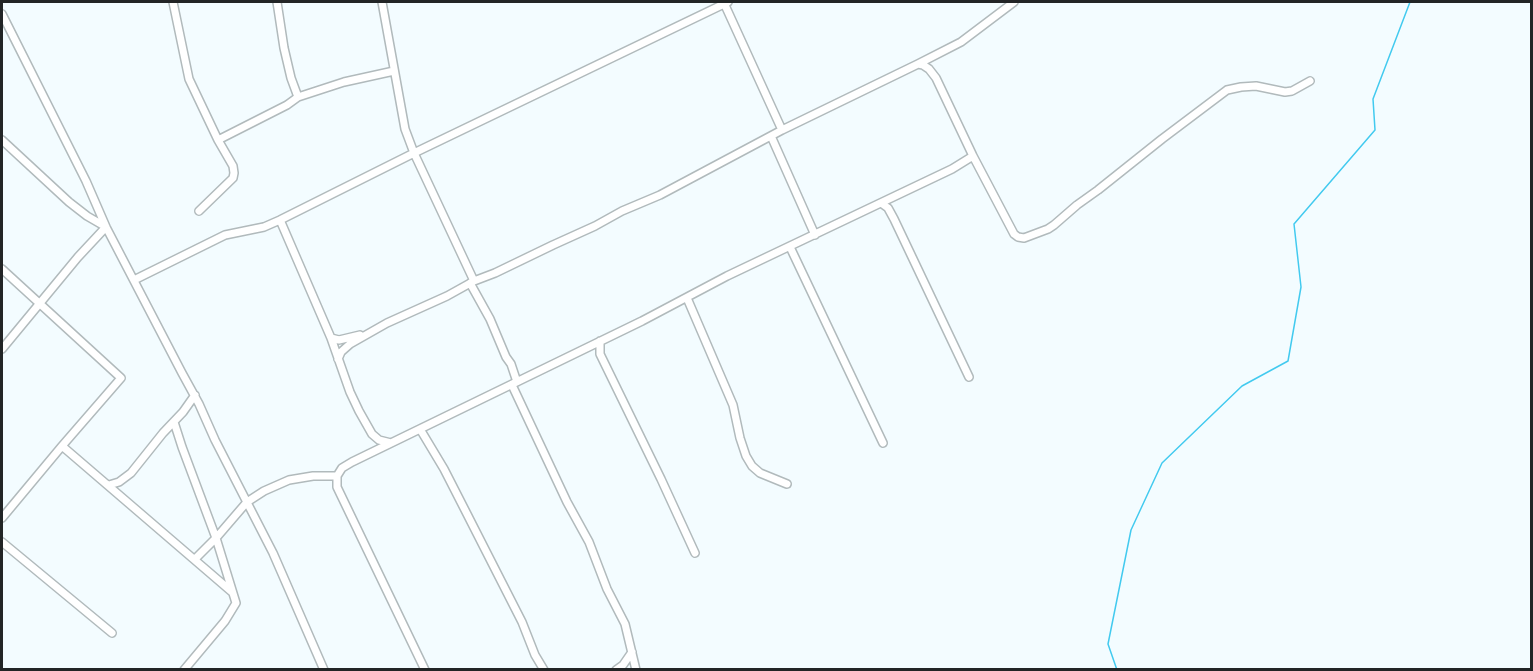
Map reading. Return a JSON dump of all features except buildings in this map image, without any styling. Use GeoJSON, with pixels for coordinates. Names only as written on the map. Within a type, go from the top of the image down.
{"type":"FeatureCollection","features":[{"type":"Feature","properties":{"kind":"street"},"geometry":{"type":"LineString","coordinates":[[173,2],[189,79],[233,166],[234,173],[233,178],[199,211]]}},
{"type":"Feature","properties":{"kind":"street"},"geometry":{"type":"LineString","coordinates":[[277,2],[284,48],[298,98]]}},
{"type":"Feature","properties":{"kind":"street"},"geometry":{"type":"LineString","coordinates":[[382,2],[405,129],[472,282],[511,364],[515,383],[567,502],[589,542],[607,589],[625,624],[636,669],[619,667]]}},
{"type":"Feature","properties":{"kind":"street"},"geometry":{"type":"LineString","coordinates":[[134,280],[225,235],[264,227],[280,220],[726,2],[782,130]]}},
{"type":"Feature","properties":{"kind":"street"},"geometry":{"type":"LineString","coordinates":[[338,359],[346,346],[368,333],[660,195],[782,130],[961,42],[1014,2]]}},
{"type":"Feature","properties":{"kind":"street"},"geometry":{"type":"LineString","coordinates":[[2,14],[86,181],[106,227],[195,396],[273,553],[324,669]]}},
{"type":"Feature","properties":{"kind":"street"},"geometry":{"type":"LineString","coordinates":[[918,64],[929,69],[936,78],[1014,234],[1024,238],[1048,230],[1077,205],[1227,90],[1256,86],[1285,93],[1310,81]]}},
{"type":"Feature","properties":{"kind":"street"},"geometry":{"type":"LineString","coordinates":[[218,140],[298,98],[345,82],[394,70]]}},
{"type":"Feature","properties":{"kind":"street"},"geometry":{"type":"LineString","coordinates":[[771,136],[815,235]]}},
{"type":"Feature","properties":{"kind":"street"},"geometry":{"type":"LineString","coordinates":[[2,140],[69,202],[106,227]]}},
{"type":"Feature","properties":{"kind":"street"},"geometry":{"type":"LineString","coordinates":[[424,669],[338,487],[337,476],[342,468],[687,298],[727,276],[952,169],[973,156]]}},
{"type":"Feature","properties":{"kind":"street"},"geometry":{"type":"LineString","coordinates":[[881,203],[888,208],[894,219],[969,377]]}},
{"type":"Feature","properties":{"kind":"street"},"geometry":{"type":"LineString","coordinates":[[280,220],[331,338],[350,392],[372,434],[379,440],[392,443]]}},
{"type":"Feature","properties":{"kind":"street"},"geometry":{"type":"LineString","coordinates":[[2,349],[78,256],[106,227]]}},
{"type":"Feature","properties":{"kind":"street"},"geometry":{"type":"LineString","coordinates":[[790,247],[883,443]]}},
{"type":"Feature","properties":{"kind":"street"},"geometry":{"type":"LineString","coordinates":[[2,269],[121,378],[2,518]]}},
{"type":"Feature","properties":{"kind":"street"},"geometry":{"type":"LineString","coordinates":[[687,298],[733,405],[746,456],[760,473],[788,484]]}},
{"type":"Feature","properties":{"kind":"street"},"geometry":{"type":"LineString","coordinates":[[331,338],[339,340],[368,333]]}},
{"type":"Feature","properties":{"kind":"street"},"geometry":{"type":"LineString","coordinates":[[600,341],[600,354]]}},
{"type":"Feature","properties":{"kind":"street"},"geometry":{"type":"LineString","coordinates":[[588,347],[600,354],[695,553]]}},
{"type":"Feature","properties":{"kind":"street"},"geometry":{"type":"LineString","coordinates":[[109,485],[119,482],[131,472],[195,396]]}},
{"type":"Feature","properties":{"kind":"street"},"geometry":{"type":"LineString","coordinates":[[174,422],[216,538],[236,603],[232,611],[184,669]]}},
{"type":"Feature","properties":{"kind":"street"},"geometry":{"type":"LineString","coordinates":[[420,429],[444,469],[544,669]]}},
{"type":"Feature","properties":{"kind":"street"},"geometry":{"type":"LineString","coordinates":[[366,456],[371,447],[372,434]]}},
{"type":"Feature","properties":{"kind":"street"},"geometry":{"type":"LineString","coordinates":[[62,446],[232,592]]}},
{"type":"Feature","properties":{"kind":"street"},"geometry":{"type":"LineString","coordinates":[[195,559],[247,502],[264,491],[289,480],[337,476]]}},
{"type":"Feature","properties":{"kind":"street"},"geometry":{"type":"LineString","coordinates":[[2,542],[112,633]]}},
{"type":"Feature","properties":{"kind":"street"},"geometry":{"type":"LineString","coordinates":[[619,667],[632,652]]}},
{"type":"Feature","properties":{"kind":"waterway"},"geometry":{"type":"LineString","coordinates":[[1117,670],[1108,644],[1131,530],[1162,463],[1242,386],[1288,361],[1301,287],[1294,224],[1375,130],[1373,99],[1410,2]]}}]}
